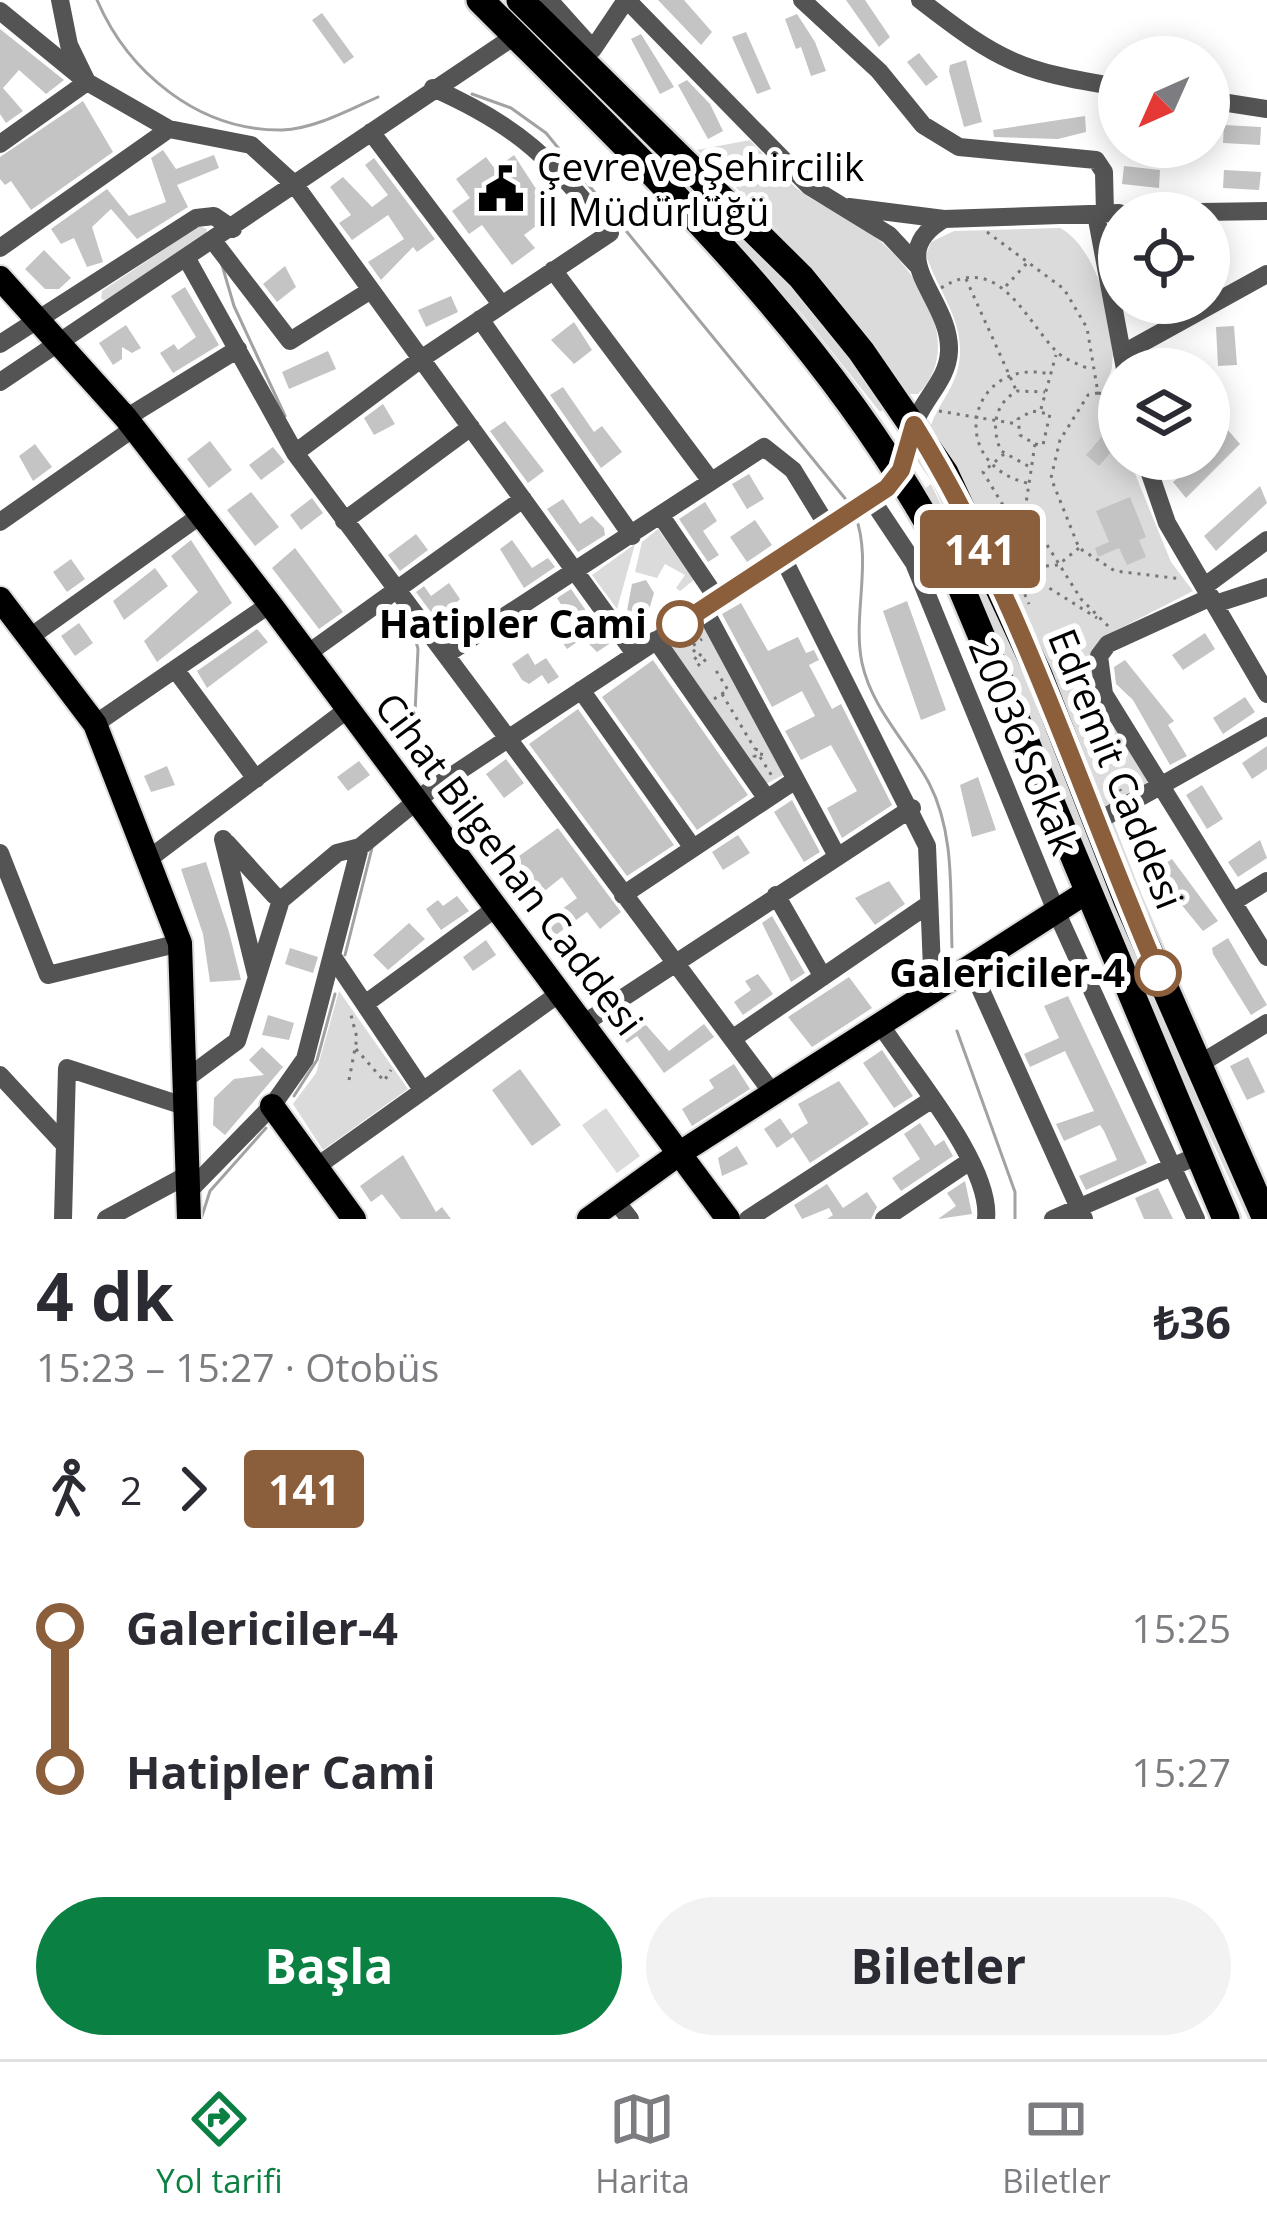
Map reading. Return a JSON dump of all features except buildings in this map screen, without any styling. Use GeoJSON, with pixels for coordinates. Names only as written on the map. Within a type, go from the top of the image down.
{"type":"FeatureCollection","features":[{"type":"Feature","properties":{"kind":"highway","name":"Edremit Caddesi"},"geometry":{"type":"LineString","coordinates":[[480,0],[785,316],[901,470],[955,573],[1158,1064],[1184,1161],[1226,1219]]}},
{"type":"Feature","properties":{"kind":"highway"},"geometry":{"type":"LineString","coordinates":[[497,0],[551,51],[587,53]]}},
{"type":"Feature","properties":{"kind":"highway","name":"Edremit Caddesi"},"geometry":{"type":"LineString","coordinates":[[520,0],[587,53],[801,277],[926,418],[944,473],[1030,654],[1096,822],[1266,1219]]}},
{"type":"Feature","properties":{"kind":"highway"},"geometry":{"type":"LineString","coordinates":[[1158,1064],[1194,1120],[1238,1219]]}},
{"type":"Feature","properties":{"kind":"main road","name":"Cihat Bilgehan Caddesi"},"geometry":{"type":"LineString","coordinates":[[0,278],[62,341],[130,423],[728,1219]]}},
{"type":"Feature","properties":{"kind":"main road"},"geometry":{"type":"LineString","coordinates":[[0,599],[95,724],[180,944],[189,1219]]}},
{"type":"Feature","properties":{"kind":"main road"},"geometry":{"type":"LineString","coordinates":[[589,1219],[623,1209],[680,1154],[1084,893]]}},
{"type":"Feature","properties":{"kind":"main road"},"geometry":{"type":"LineString","coordinates":[[272,1106],[354,1219]]}},
{"type":"Feature","properties":{"kind":"street"},"geometry":{"type":"LineString","coordinates":[[60,0],[69,45],[86,82]]}},
{"type":"Feature","properties":{"kind":"street"},"geometry":{"type":"LineString","coordinates":[[549,0],[587,53],[627,0],[809,186],[889,236],[917,265]]}},
{"type":"Feature","properties":{"kind":"street"},"geometry":{"type":"LineString","coordinates":[[802,0],[879,71],[923,124],[959,147],[1096,160],[1105,192]]}},
{"type":"Feature","properties":{"kind":"street"},"geometry":{"type":"LineString","coordinates":[[920,0],[1019,68],[1098,83]]}},
{"type":"Feature","properties":{"kind":"street"},"geometry":{"type":"LineString","coordinates":[[0,11],[86,82],[169,129],[251,145],[295,184],[635,654]]}},
{"type":"Feature","properties":{"kind":"street"},"geometry":{"type":"LineString","coordinates":[[0,382],[516,35]]}},
{"type":"Feature","properties":{"kind":"street"},"geometry":{"type":"LineString","coordinates":[[3,137],[86,82]]}},
{"type":"Feature","properties":{"kind":"street"},"geometry":{"type":"LineString","coordinates":[[299,450],[422,359],[610,233],[552,160],[482,110],[433,88]]}},
{"type":"Feature","properties":{"kind":"street"},"geometry":{"type":"LineString","coordinates":[[1230,104],[1267,110]]}},
{"type":"Feature","properties":{"kind":"street"},"geometry":{"type":"LineString","coordinates":[[0,248],[169,129]]}},
{"type":"Feature","properties":{"kind":"street"},"geometry":{"type":"LineString","coordinates":[[370,132],[501,304]]}},
{"type":"Feature","properties":{"kind":"street"},"geometry":{"type":"LineString","coordinates":[[843,207],[944,219],[1098,214]]}},
{"type":"Feature","properties":{"kind":"street"},"geometry":{"type":"LineString","coordinates":[[1230,212],[1262,211],[1267,230]]}},
{"type":"Feature","properties":{"kind":"street"},"geometry":{"type":"LineString","coordinates":[[0,344],[196,218],[214,216],[232,229]]}},
{"type":"Feature","properties":{"kind":"street"},"geometry":{"type":"LineString","coordinates":[[187,1078],[236,1042],[280,900],[337,853],[360,847],[416,800],[870,501],[901,470],[949,357],[949,335],[917,265],[915,245],[921,232],[944,219]]}},
{"type":"Feature","properties":{"kind":"street"},"geometry":{"type":"LineString","coordinates":[[214,242],[290,341],[371,290]]}},
{"type":"Feature","properties":{"kind":"street"},"geometry":{"type":"LineString","coordinates":[[187,259],[299,450],[396,590],[774,1095]]}},
{"type":"Feature","properties":{"kind":"street"},"geometry":{"type":"LineString","coordinates":[[553,270],[711,481]]}},
{"type":"Feature","properties":{"kind":"street"},"geometry":{"type":"LineString","coordinates":[[1146,348],[1267,274]]}},
{"type":"Feature","properties":{"kind":"street"},"geometry":{"type":"LineString","coordinates":[[480,319],[632,536]]}},
{"type":"Feature","properties":{"kind":"street"},"geometry":{"type":"LineString","coordinates":[[0,523],[130,423],[238,349]]}},
{"type":"Feature","properties":{"kind":"street"},"geometry":{"type":"LineString","coordinates":[[348,518],[471,427]]}},
{"type":"Feature","properties":{"kind":"street"},"geometry":{"type":"LineString","coordinates":[[447,654],[577,574],[711,481],[770,448],[804,483],[828,526]]}},
{"type":"Feature","properties":{"kind":"street"},"geometry":{"type":"LineString","coordinates":[[1153,480],[1168,523],[1267,694]]}},
{"type":"Feature","properties":{"kind":"street"},"geometry":{"type":"LineString","coordinates":[[307,654],[523,499]]}},
{"type":"Feature","properties":{"kind":"street","name":"20036 Sokak"},"geometry":{"type":"LineString","coordinates":[[870,501],[914,563],[1056,911],[1184,1161],[1196,1219]]}},
{"type":"Feature","properties":{"kind":"street"},"geometry":{"type":"LineString","coordinates":[[30,637],[201,515]]}},
{"type":"Feature","properties":{"kind":"street"},"geometry":{"type":"LineString","coordinates":[[661,516],[711,604],[784,780],[837,856]]}},
{"type":"Feature","properties":{"kind":"street"},"geometry":{"type":"LineString","coordinates":[[1210,596],[1267,540]]}},
{"type":"Feature","properties":{"kind":"street"},"geometry":{"type":"LineString","coordinates":[[782,556],[927,846],[932,993]]}},
{"type":"Feature","properties":{"kind":"street"},"geometry":{"type":"LineString","coordinates":[[1267,587],[1210,596],[1138,627],[1099,656],[1104,694],[1267,957]]}},
{"type":"Feature","properties":{"kind":"street"},"geometry":{"type":"LineString","coordinates":[[95,724],[270,604]]}},
{"type":"Feature","properties":{"kind":"street"},"geometry":{"type":"LineString","coordinates":[[656,640],[767,799]]}},
{"type":"Feature","properties":{"kind":"street"},"geometry":{"type":"LineString","coordinates":[[175,669],[256,778]]}},
{"type":"Feature","properties":{"kind":"street"},"geometry":{"type":"LineString","coordinates":[[581,690],[693,848]]}},
{"type":"Feature","properties":{"kind":"street"},"geometry":{"type":"LineString","coordinates":[[150,858],[348,709]]}},
{"type":"Feature","properties":{"kind":"street"},"geometry":{"type":"LineString","coordinates":[[1096,822],[1267,726]]}},
{"type":"Feature","properties":{"kind":"street"},"geometry":{"type":"LineString","coordinates":[[623,895],[767,799],[784,780]]}},
{"type":"Feature","properties":{"kind":"street"},"geometry":{"type":"LineString","coordinates":[[583,1024],[912,808]]}},
{"type":"Feature","properties":{"kind":"street"},"geometry":{"type":"LineString","coordinates":[[205,817],[275,896]]}},
{"type":"Feature","properties":{"kind":"street"},"geometry":{"type":"LineString","coordinates":[[223,838],[257,978]]}},
{"type":"Feature","properties":{"kind":"street"},"geometry":{"type":"LineString","coordinates":[[106,1219],[189,1182],[272,1106],[305,1059],[360,847]]}},
{"type":"Feature","properties":{"kind":"street"},"geometry":{"type":"LineString","coordinates":[[0,854],[48,975],[180,944]]}},
{"type":"Feature","properties":{"kind":"street"},"geometry":{"type":"LineString","coordinates":[[1233,902],[1267,881]]}},
{"type":"Feature","properties":{"kind":"street"},"geometry":{"type":"LineString","coordinates":[[776,895],[823,977]]}},
{"type":"Feature","properties":{"kind":"street"},"geometry":{"type":"LineString","coordinates":[[732,1040],[929,904]]}},
{"type":"Feature","properties":{"kind":"street"},"geometry":{"type":"LineString","coordinates":[[363,1001],[496,908]]}},
{"type":"Feature","properties":{"kind":"street"},"geometry":{"type":"LineString","coordinates":[[333,957],[423,1091]]}},
{"type":"Feature","properties":{"kind":"street"},"geometry":{"type":"LineString","coordinates":[[971,968],[1081,1213]]}},
{"type":"Feature","properties":{"kind":"street"},"geometry":{"type":"LineString","coordinates":[[316,1167],[560,993]]}},
{"type":"Feature","properties":{"kind":"street"},"geometry":{"type":"LineString","coordinates":[[1198,1065],[1267,1023]]}},
{"type":"Feature","properties":{"kind":"street"},"geometry":{"type":"LineString","coordinates":[[882,1027],[970,1161],[988,1198],[986,1219]]}},
{"type":"Feature","properties":{"kind":"street"},"geometry":{"type":"LineString","coordinates":[[63,1219],[68,1068],[188,1107]]}},
{"type":"Feature","properties":{"kind":"street"},"geometry":{"type":"LineString","coordinates":[[0,1075],[63,1143]]}},
{"type":"Feature","properties":{"kind":"street"},"geometry":{"type":"LineString","coordinates":[[748,1219],[931,1100]]}},
{"type":"Feature","properties":{"kind":"street"},"geometry":{"type":"LineString","coordinates":[[884,1219],[970,1161]]}},
{"type":"Feature","properties":{"kind":"street"},"geometry":{"type":"LineString","coordinates":[[1054,1219],[1081,1213],[1184,1161]]}},
{"type":"Feature","properties":{"kind":"path"},"geometry":{"type":"LineString","coordinates":[[979,227],[1064,289],[1087,328],[1098,393],[1088,395],[1052,461],[1059,508],[1079,548],[1115,571],[1184,579]]}},
{"type":"Feature","properties":{"kind":"path"},"geometry":{"type":"LineString","coordinates":[[1004,287],[1030,261]]}},
{"type":"Feature","properties":{"kind":"path"},"geometry":{"type":"LineString","coordinates":[[940,289],[966,277],[1004,287],[1056,353],[1091,370]]}},
{"type":"Feature","properties":{"kind":"path"},"geometry":{"type":"LineString","coordinates":[[966,277],[1017,392]]}},
{"type":"Feature","properties":{"kind":"path"},"geometry":{"type":"LineString","coordinates":[[1040,411],[1056,353]]}},
{"type":"Feature","properties":{"kind":"path"},"geometry":{"type":"LineString","coordinates":[[1027,483],[991,466],[976,440],[977,418],[987,393],[1009,374],[1050,374]]}},
{"type":"Feature","properties":{"kind":"path"},"geometry":{"type":"LineString","coordinates":[[1030,467],[1004,454],[996,421],[1003,402],[1017,392],[1045,392]]}},
{"type":"Feature","properties":{"kind":"path"},"geometry":{"type":"LineString","coordinates":[[1025,413],[1050,414],[1043,445],[1020,435],[1017,424],[1025,413]]}},
{"type":"Feature","properties":{"kind":"path"},"geometry":{"type":"LineString","coordinates":[[926,418],[1017,424]]}},
{"type":"Feature","properties":{"kind":"path"},"geometry":{"type":"LineString","coordinates":[[1035,444],[1025,510],[1058,566],[1113,632]]}},
{"type":"Feature","properties":{"kind":"path"},"geometry":{"type":"LineString","coordinates":[[1004,454],[983,472],[1021,535],[1017,568],[1036,621]]}},
{"type":"Feature","properties":{"kind":"path"},"geometry":{"type":"LineString","coordinates":[[1017,568],[1058,566],[1079,548]]}},
{"type":"Feature","properties":{"kind":"path"},"geometry":{"type":"LineString","coordinates":[[1017,568],[1105,623]]}},
{"type":"Feature","properties":{"kind":"path"},"geometry":{"type":"LineString","coordinates":[[709,635],[691,647],[705,656],[709,673],[724,663]]}},
{"type":"Feature","properties":{"kind":"path"},"geometry":{"type":"LineString","coordinates":[[707,704],[728,690],[715,669]]}},
{"type":"Feature","properties":{"kind":"path"},"geometry":{"type":"LineString","coordinates":[[722,694],[755,749],[754,756],[784,780]]}},
{"type":"Feature","properties":{"kind":"path"},"geometry":{"type":"LineString","coordinates":[[738,749],[760,731]]}},
{"type":"Feature","properties":{"kind":"path"},"geometry":{"type":"LineString","coordinates":[[1084,735],[1126,797]]}},
{"type":"Feature","properties":{"kind":"path"},"geometry":{"type":"LineString","coordinates":[[349,1080],[355,1047],[350,1016],[363,1001]]}},
{"type":"Feature","properties":{"kind":"path"},"geometry":{"type":"LineString","coordinates":[[355,1047],[384,1082],[400,1056]]}},
{"type":"Feature","properties":{"kind":"shaded area"},"geometry":{"type":"Polygon","coordinates":[[[548,54],[576,67],[820,315],[885,408],[880,412],[802,314],[548,54]]]}},
{"type":"Feature","properties":{"kind":"shaded area"},"geometry":{"type":"Polygon","coordinates":[[[750,140],[795,187],[874,236],[920,288],[937,332],[938,354],[932,375],[918,394],[907,394],[809,266],[697,150],[750,140]]]}},
{"type":"Feature","properties":{"kind":"shaded area"},"geometry":{"type":"Polygon","coordinates":[[[199,226],[207,229],[205,235],[105,301],[101,298],[102,291],[199,226]]]}},
{"type":"Feature","properties":{"kind":"shaded area"},"geometry":{"type":"Polygon","coordinates":[[[1060,228],[1084,252],[1098,279],[1098,324],[1110,324],[1113,348],[1098,348],[1098,480],[1138,480],[1171,562],[1193,591],[1113,632],[1091,656],[1149,779],[1148,786],[1109,805],[1102,804],[1003,562],[929,432],[960,356],[956,325],[926,255],[931,242],[954,231],[1060,228]]]}},
{"type":"Feature","properties":{"kind":"shaded area"},"geometry":{"type":"Polygon","coordinates":[[[931,484],[1024,673],[1255,1219],[1248,1219],[1195,1104],[1176,1081],[923,490],[931,484]]]}},
{"type":"Feature","properties":{"kind":"shaded area"},"geometry":{"type":"Polygon","coordinates":[[[658,529],[694,580],[680,591],[676,588],[685,575],[665,564],[657,578],[635,572],[642,542],[658,529]]]}},
{"type":"Feature","properties":{"kind":"shaded area"},"geometry":{"type":"Polygon","coordinates":[[[635,544],[617,609],[592,575],[635,544]]]}},
{"type":"Feature","properties":{"kind":"shaded area"},"geometry":{"type":"Polygon","coordinates":[[[701,620],[783,775],[764,785],[666,645],[701,620]]]}},
{"type":"Feature","properties":{"kind":"shaded area"},"geometry":{"type":"Polygon","coordinates":[[[339,991],[408,1089],[323,1150],[293,1104],[316,1073],[339,991]]]}},
{"type":"Feature","properties":{"kind":"shaded area"},"geometry":{"type":"Polygon","coordinates":[[[606,1108],[640,1156],[617,1173],[582,1125],[606,1108]]]}},
{"type":"Feature","properties":{"kind":"waterway"},"geometry":{"type":"LineString","coordinates":[[97,0],[127,51],[147,73],[195,108],[222,120],[251,128],[294,129],[378,97]]}},
{"type":"Feature","properties":{"kind":"waterway"},"geometry":{"type":"LineString","coordinates":[[472,94],[511,108],[546,133],[848,502]]}},
{"type":"Feature","properties":{"kind":"waterway"},"geometry":{"type":"LineString","coordinates":[[222,265],[234,306],[285,416]]}},
{"type":"Feature","properties":{"kind":"waterway"},"geometry":{"type":"LineString","coordinates":[[855,515],[862,551],[862,663],[874,695],[937,802],[950,863],[952,947]]}},
{"type":"Feature","properties":{"kind":"waterway"},"geometry":{"type":"LineString","coordinates":[[411,622],[418,649],[413,755]]}},
{"type":"Feature","properties":{"kind":"waterway"},"geometry":{"type":"LineString","coordinates":[[345,955],[372,848]]}},
{"type":"Feature","properties":{"kind":"waterway"},"geometry":{"type":"LineString","coordinates":[[294,1096],[317,1060],[335,994]]}},
{"type":"Feature","properties":{"kind":"waterway"},"geometry":{"type":"LineString","coordinates":[[957,1031],[1015,1192],[1015,1219]]}},
{"type":"Feature","properties":{"kind":"waterway"},"geometry":{"type":"LineString","coordinates":[[201,1219],[210,1191],[266,1128]]}},
{"type":"Feature","properties":{"kind":"bus line","name":"141"},"geometry":{"type":"LineString","coordinates":[[680,624],[887,488],[901,470],[914,425],[944,473],[1039,675],[1158,973]]}},
{"type":"Feature","properties":{"kind":"place","name":"Çevre ve Şehircilik İl Müdürlüğü"},"geometry":{"type":"Point","coordinates":[501,189]}},
{"type":"Feature","properties":{"kind":"place","name":"Hatipler Cami"},"geometry":{"type":"Point","coordinates":[680,624]}},
{"type":"Feature","properties":{"kind":"place","name":"Galericiler-4"},"geometry":{"type":"Point","coordinates":[1158,973]}}]}
